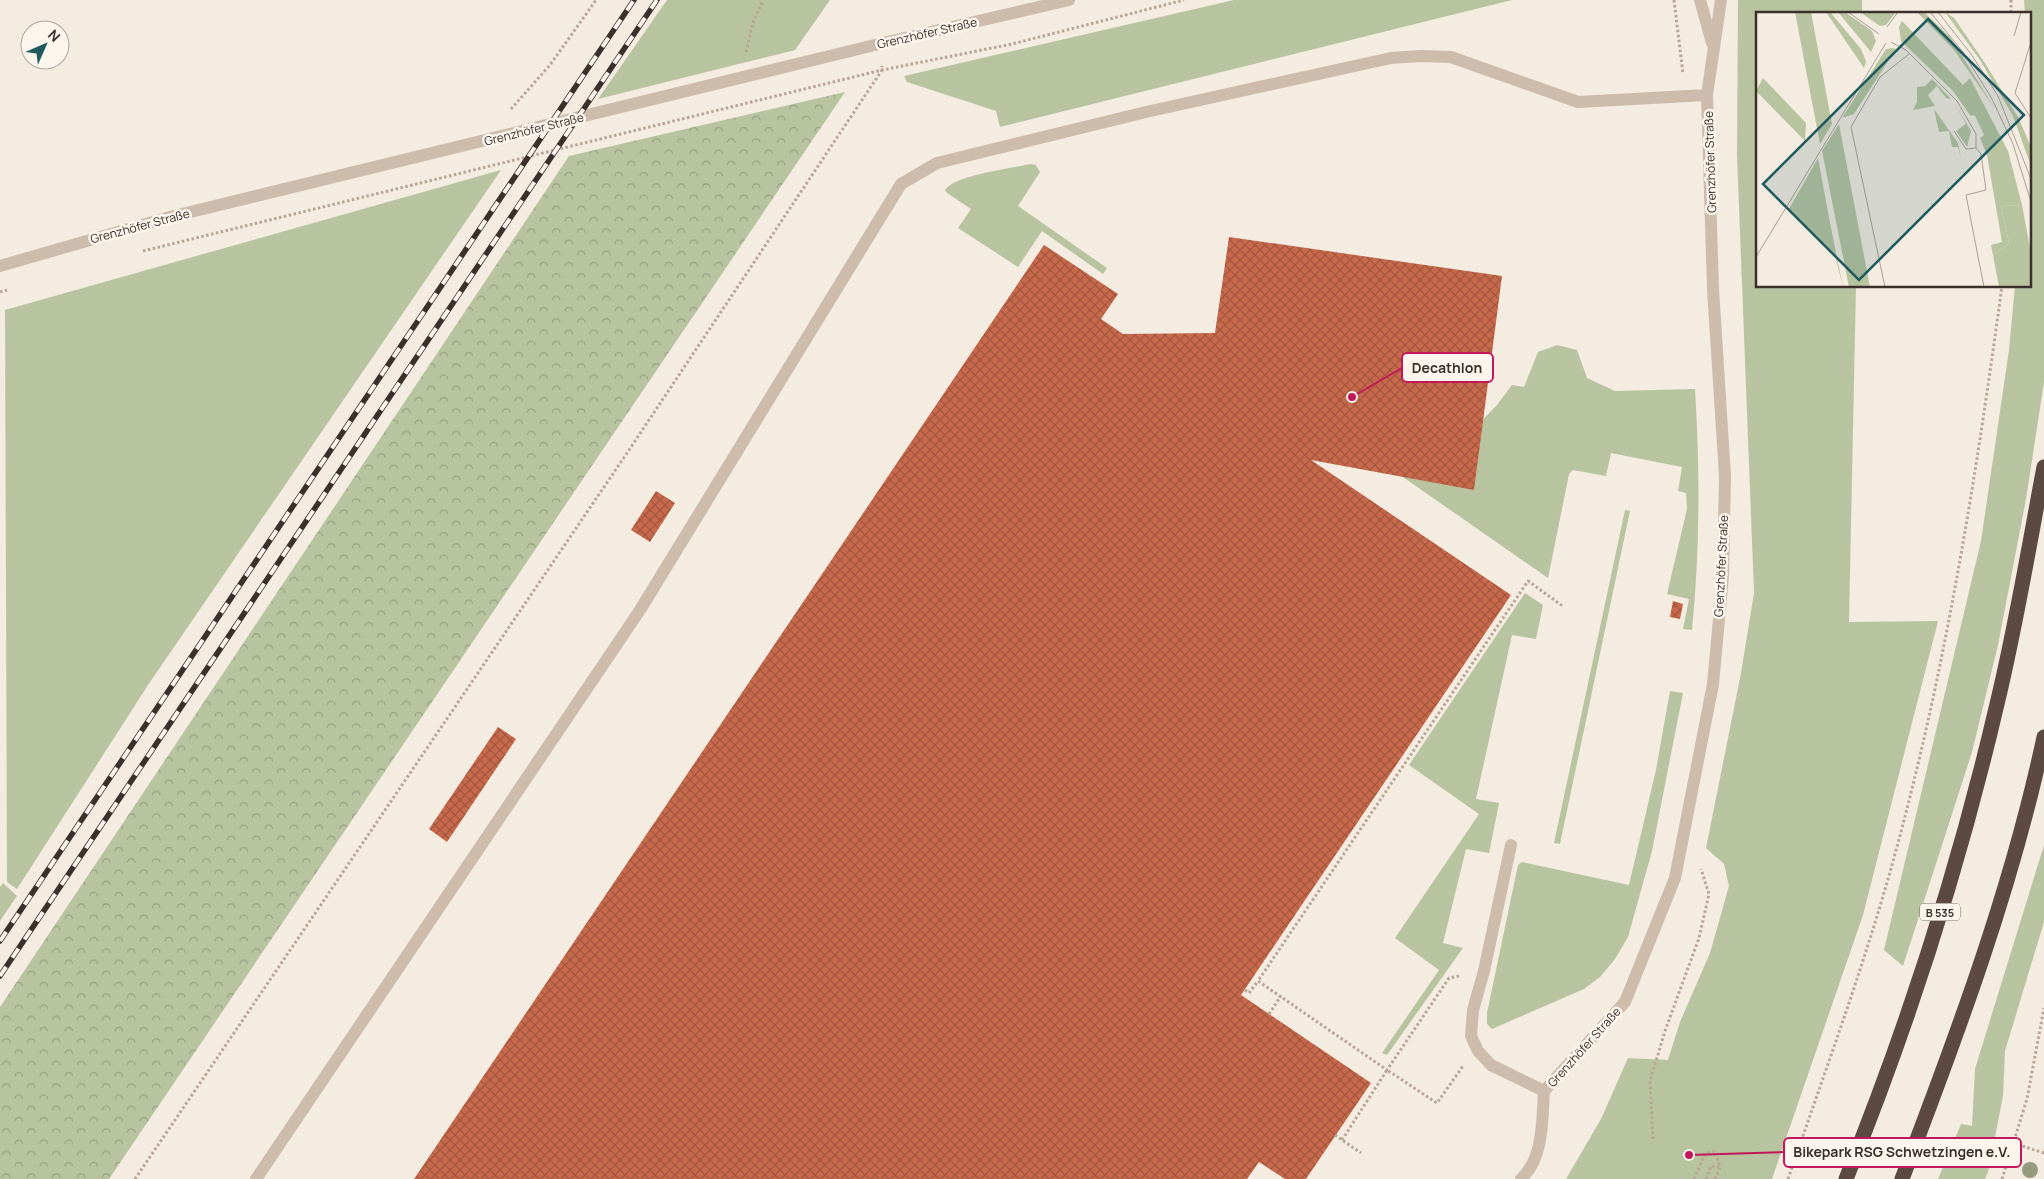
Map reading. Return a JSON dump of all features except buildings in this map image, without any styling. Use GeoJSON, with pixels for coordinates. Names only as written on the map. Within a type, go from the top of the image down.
{"type":"FeatureCollection","features":[{"type":"Feature","properties":{"kind":"highway","name":"B 535"},"geometry":{"type":"LineString","coordinates":[[1846,1179],[1914,996],[1978,779],[1997,704],[2044,467]]}},
{"type":"Feature","properties":{"kind":"highway"},"geometry":{"type":"LineString","coordinates":[[1902,1179],[1949,1054],[2000,905],[2044,737]]}},
{"type":"Feature","properties":{"kind":"street","name":"Grenzhöfer Straße"},"geometry":{"type":"LineString","coordinates":[[0,266],[170,218],[883,43],[1069,0]]}},
{"type":"Feature","properties":{"kind":"street","name":"Grenzhöfer Straße"},"geometry":{"type":"LineString","coordinates":[[1544,1091],[1625,1002],[1675,878],[1712,684],[1723,576],[1725,476],[1713,289],[1707,95],[1714,48],[1700,0]]}},
{"type":"Feature","properties":{"kind":"street"},"geometry":{"type":"LineString","coordinates":[[1714,48],[1721,0]]}},
{"type":"Feature","properties":{"kind":"street"},"geometry":{"type":"LineString","coordinates":[[256,1179],[640,610],[901,184],[937,163],[1146,112],[1391,58],[1451,56],[1578,102],[1707,95]]}},
{"type":"Feature","properties":{"kind":"street"},"geometry":{"type":"LineString","coordinates":[[1511,845],[1484,971],[1473,1010],[1472,1036],[1478,1051],[1491,1065],[1544,1091],[1539,1142],[1534,1161],[1521,1179]]}},
{"type":"Feature","properties":{"kind":"path"},"geometry":{"type":"LineString","coordinates":[[485,141],[550,65],[596,0]]}},
{"type":"Feature","properties":{"kind":"path"},"geometry":{"type":"LineString","coordinates":[[740,78],[753,22],[763,0]]}},
{"type":"Feature","properties":{"kind":"path"},"geometry":{"type":"LineString","coordinates":[[141,252],[882,70],[1012,44],[1184,0]]}},
{"type":"Feature","properties":{"kind":"path"},"geometry":{"type":"LineString","coordinates":[[135,1179],[625,456],[882,70],[883,43]]}},
{"type":"Feature","properties":{"kind":"path"},"geometry":{"type":"LineString","coordinates":[[1788,1179],[1870,938],[1895,853],[1914,776],[1960,564],[2002,288]]}},
{"type":"Feature","properties":{"kind":"path"},"geometry":{"type":"LineString","coordinates":[[0,292],[9,289]]}},
{"type":"Feature","properties":{"kind":"path"},"geometry":{"type":"LineString","coordinates":[[1244,990],[1249,993],[1258,981],[1528,581],[1564,607]]}},
{"type":"Feature","properties":{"kind":"path"},"geometry":{"type":"LineString","coordinates":[[1653,1139],[1650,1081],[1665,1031],[1699,938],[1709,894],[1701,869],[1679,857]]}},
{"type":"Feature","properties":{"kind":"path"},"geometry":{"type":"LineString","coordinates":[[1342,1140],[1449,978],[1484,971]]}},
{"type":"Feature","properties":{"kind":"path"},"geometry":{"type":"LineString","coordinates":[[1258,981],[1437,1104],[1460,1069],[1478,1051]]}},
{"type":"Feature","properties":{"kind":"path"},"geometry":{"type":"LineString","coordinates":[[1268,1014],[1281,996]]}},
{"type":"Feature","properties":{"kind":"path"},"geometry":{"type":"LineString","coordinates":[[2002,1179],[2027,1099],[2044,1008]]}},
{"type":"Feature","properties":{"kind":"path"},"geometry":{"type":"LineString","coordinates":[[1335,1135],[1361,1154]]}},
{"type":"Feature","properties":{"kind":"path"},"geometry":{"type":"LineString","coordinates":[[2013,1143],[2044,1153]]}},
{"type":"Feature","properties":{"kind":"path"},"geometry":{"type":"LineString","coordinates":[[1694,1179],[1705,1154],[1715,1151],[1720,1167],[1715,1179]]}},
{"type":"Feature","properties":{"kind":"path"},"geometry":{"type":"LineString","coordinates":[[1706,1179],[1711,1166],[1720,1167]]}},
{"type":"Feature","properties":{"kind":"green space"},"geometry":{"type":"Polygon","coordinates":[[[667,0],[830,0],[795,50],[598,99],[667,0]]]}},
{"type":"Feature","properties":{"kind":"green space"},"geometry":{"type":"Polygon","coordinates":[[[1234,0],[1512,0],[1000,127],[996,111],[907,82],[904,76],[1234,0]]]}},
{"type":"Feature","properties":{"kind":"green space"},"geometry":{"type":"Polygon","coordinates":[[[1738,0],[1862,0],[1862,12],[1756,12],[1756,288],[1856,288],[1849,622],[1938,621],[1863,915],[1772,1179],[1566,1179],[1601,1119],[1628,1058],[1668,1060],[1680,1022],[1710,953],[1729,886],[1724,864],[1706,848],[1741,673],[1754,593],[1737,155],[1738,0]]]}},
{"type":"Feature","properties":{"kind":"green space"},"geometry":{"type":"Polygon","coordinates":[[[2024,0],[2044,0],[2044,382],[2026,499],[1998,645],[1972,752],[1903,966],[1884,950],[1981,541],[2009,350],[2015,288],[2032,288],[2032,12],[2025,12],[2024,0]]]}},
{"type":"Feature","properties":{"kind":"green space"},"geometry":{"type":"Polygon","coordinates":[[[845,92],[109,1179],[0,1179],[0,1007],[569,156],[845,92]]]}},
{"type":"Feature","properties":{"kind":"green space"},"geometry":{"type":"Polygon","coordinates":[[[1031,164],[1036,165],[1040,172],[1018,206],[1107,268],[1103,274],[1042,231],[1018,267],[958,228],[971,209],[945,190],[960,180],[971,176],[1031,164]]]}},
{"type":"Feature","properties":{"kind":"green space"},"geometry":{"type":"Polygon","coordinates":[[[501,170],[148,685],[17,889],[7,882],[5,310],[501,170]]]}},
{"type":"Feature","properties":{"kind":"green space"},"geometry":{"type":"Polygon","coordinates":[[[1557,345],[1577,350],[1587,378],[1615,391],[1695,389],[1698,510],[1697,570],[1692,630],[1683,629],[1689,599],[1667,594],[1687,509],[1686,493],[1678,491],[1682,467],[1611,453],[1606,476],[1573,470],[1569,474],[1548,578],[1387,466],[1462,441],[1497,405],[1512,385],[1524,387],[1538,352],[1557,345]]]}},
{"type":"Feature","properties":{"kind":"green space"},"geometry":{"type":"Polygon","coordinates":[[[1625,510],[1630,511],[1560,844],[1554,843],[1625,510]]]}},
{"type":"Feature","properties":{"kind":"green space"},"geometry":{"type":"Polygon","coordinates":[[[1525,593],[1543,605],[1536,639],[1512,635],[1476,799],[1499,803],[1489,853],[1466,849],[1443,943],[1463,948],[1387,1055],[1382,1053],[1439,970],[1395,938],[1479,814],[1409,765],[1525,593]]]}},
{"type":"Feature","properties":{"kind":"green space"},"geometry":{"type":"Polygon","coordinates":[[[1670,691],[1683,693],[1652,851],[1628,937],[1615,959],[1600,977],[1584,989],[1492,1029],[1487,1024],[1487,1013],[1518,865],[1522,862],[1629,885],[1656,770],[1670,691]]]}},
{"type":"Feature","properties":{"kind":"green space"},"geometry":{"type":"Polygon","coordinates":[[[2044,845],[2044,922],[2005,1051],[2003,1096],[1988,1172],[1985,1179],[1938,1179],[1961,1124],[1972,1126],[1975,1069],[2044,845]]]}},
{"type":"Feature","properties":{"kind":"green space"},"geometry":{"type":"Polygon","coordinates":[[[3,883],[17,896],[0,921],[0,887],[3,883]]]}},
{"type":"Feature","properties":{"kind":"railway"},"geometry":{"type":"LineString","coordinates":[[0,941],[634,0]]}},
{"type":"Feature","properties":{"kind":"railway"},"geometry":{"type":"LineString","coordinates":[[0,976],[657,0]]}},
{"type":"Feature","properties":{"kind":"place","name":"Decathlon"},"geometry":{"type":"Point","coordinates":[1352,397]}},
{"type":"Feature","properties":{"kind":"place","name":"Bikepark RSG Schwetzingen e.V."},"geometry":{"type":"Point","coordinates":[1689,1155]}}]}
